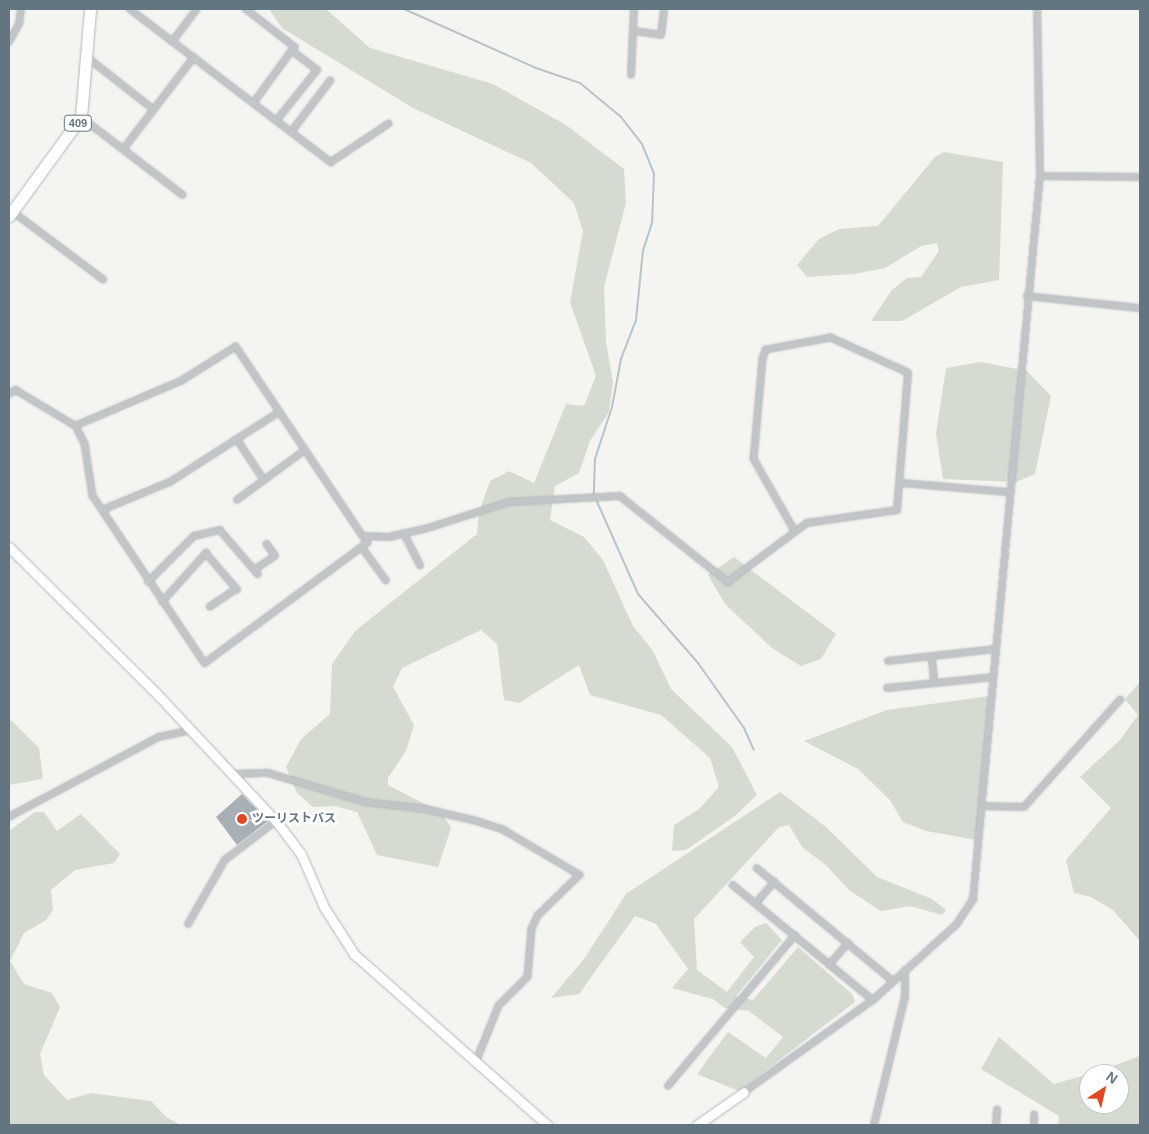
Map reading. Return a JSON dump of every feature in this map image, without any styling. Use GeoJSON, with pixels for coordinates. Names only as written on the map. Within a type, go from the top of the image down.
{"type":"FeatureCollection","features":[{"type":"Feature","properties":{"kind":"highway","name":"409"},"geometry":{"type":"LineString","coordinates":[[11,213],[81,117],[90,9]]}},
{"type":"Feature","properties":{"kind":"street"},"geometry":{"type":"LineString","coordinates":[[9,42],[19,24],[21,9]]}},
{"type":"Feature","properties":{"kind":"street"},"geometry":{"type":"LineString","coordinates":[[130,9],[331,162],[388,124]]}},
{"type":"Feature","properties":{"kind":"street"},"geometry":{"type":"LineString","coordinates":[[172,42],[197,9]]}},
{"type":"Feature","properties":{"kind":"street"},"geometry":{"type":"LineString","coordinates":[[246,9],[296,47],[254,102]]}},
{"type":"Feature","properties":{"kind":"street"},"geometry":{"type":"LineString","coordinates":[[631,75],[634,9]]}},
{"type":"Feature","properties":{"kind":"street"},"geometry":{"type":"LineString","coordinates":[[634,31],[661,35],[664,9]]}},
{"type":"Feature","properties":{"kind":"street"},"geometry":{"type":"LineString","coordinates":[[697,1125],[873,1000],[968,908],[976,884],[1008,492],[1040,176],[1037,9]]}},
{"type":"Feature","properties":{"kind":"street"},"geometry":{"type":"LineString","coordinates":[[277,120],[317,70],[292,52]]}},
{"type":"Feature","properties":{"kind":"street"},"geometry":{"type":"LineString","coordinates":[[87,57],[153,109]]}},
{"type":"Feature","properties":{"kind":"street"},"geometry":{"type":"LineString","coordinates":[[125,147],[194,57]]}},
{"type":"Feature","properties":{"kind":"street"},"geometry":{"type":"LineString","coordinates":[[292,131],[330,81]]}},
{"type":"Feature","properties":{"kind":"street"},"geometry":{"type":"LineString","coordinates":[[81,117],[125,147],[183,195]]}},
{"type":"Feature","properties":{"kind":"street"},"geometry":{"type":"LineString","coordinates":[[1040,176],[1140,177]]}},
{"type":"Feature","properties":{"kind":"street"},"geometry":{"type":"LineString","coordinates":[[11,213],[104,279]]}},
{"type":"Feature","properties":{"kind":"street"},"geometry":{"type":"LineString","coordinates":[[1027,296],[1140,308]]}},
{"type":"Feature","properties":{"kind":"street"},"geometry":{"type":"LineString","coordinates":[[363,536],[404,533],[509,502],[620,496],[728,582],[807,523],[897,510],[902,483],[908,373],[831,338],[766,350],[754,459],[795,531]]}},
{"type":"Feature","properties":{"kind":"street"},"geometry":{"type":"LineString","coordinates":[[9,394],[16,390],[76,426],[85,444],[94,496],[148,582],[205,663],[367,543],[236,347],[182,381],[76,426]]}},
{"type":"Feature","properties":{"kind":"street"},"geometry":{"type":"LineString","coordinates":[[102,510],[170,482],[279,412]]}},
{"type":"Feature","properties":{"kind":"street"},"geometry":{"type":"LineString","coordinates":[[237,439],[264,480]]}},
{"type":"Feature","properties":{"kind":"street"},"geometry":{"type":"LineString","coordinates":[[237,500],[305,450]]}},
{"type":"Feature","properties":{"kind":"street"},"geometry":{"type":"LineString","coordinates":[[902,483],[1008,492]]}},
{"type":"Feature","properties":{"kind":"street"},"geometry":{"type":"LineString","coordinates":[[148,582],[194,536],[220,530],[256,572],[275,556],[267,545]]}},
{"type":"Feature","properties":{"kind":"street"},"geometry":{"type":"LineString","coordinates":[[404,533],[420,565]]}},
{"type":"Feature","properties":{"kind":"street"},"geometry":{"type":"LineString","coordinates":[[9,547],[192,730],[276,820],[301,854],[329,916],[354,954],[547,1125]]}},
{"type":"Feature","properties":{"kind":"street"},"geometry":{"type":"LineString","coordinates":[[362,547],[386,580]]}},
{"type":"Feature","properties":{"kind":"street"},"geometry":{"type":"LineString","coordinates":[[162,602],[206,553],[237,589],[210,608]]}},
{"type":"Feature","properties":{"kind":"street"},"geometry":{"type":"LineString","coordinates":[[888,661],[995,649]]}},
{"type":"Feature","properties":{"kind":"street"},"geometry":{"type":"LineString","coordinates":[[932,656],[935,683]]}},
{"type":"Feature","properties":{"kind":"street"},"geometry":{"type":"LineString","coordinates":[[887,688],[992,677]]}},
{"type":"Feature","properties":{"kind":"street"},"geometry":{"type":"LineString","coordinates":[[982,806],[1024,806],[1120,700]]}},
{"type":"Feature","properties":{"kind":"street"},"geometry":{"type":"LineString","coordinates":[[9,817],[158,737],[192,730]]}},
{"type":"Feature","properties":{"kind":"street"},"geometry":{"type":"LineString","coordinates":[[234,774],[268,774],[365,802],[426,809],[477,821],[504,830],[580,875],[538,916],[532,929],[528,976],[499,1006],[476,1063]]}},
{"type":"Feature","properties":{"kind":"street"},"geometry":{"type":"LineString","coordinates":[[188,924],[225,860],[276,820]]}},
{"type":"Feature","properties":{"kind":"street"},"geometry":{"type":"LineString","coordinates":[[757,868],[893,981]]}},
{"type":"Feature","properties":{"kind":"street"},"geometry":{"type":"LineString","coordinates":[[756,903],[774,882]]}},
{"type":"Feature","properties":{"kind":"street"},"geometry":{"type":"LineString","coordinates":[[733,885],[873,1000]]}},
{"type":"Feature","properties":{"kind":"street"},"geometry":{"type":"LineString","coordinates":[[668,1086],[794,935]]}},
{"type":"Feature","properties":{"kind":"street"},"geometry":{"type":"LineString","coordinates":[[829,965],[848,943]]}},
{"type":"Feature","properties":{"kind":"street"},"geometry":{"type":"LineString","coordinates":[[874,1125],[905,997],[905,971]]}},
{"type":"Feature","properties":{"kind":"street"},"geometry":{"type":"LineString","coordinates":[[996,1110],[996,1125]]}},
{"type":"Feature","properties":{"kind":"street"},"geometry":{"type":"LineString","coordinates":[[1034,1115],[1034,1125]]}},
{"type":"Feature","properties":{"kind":"shaded area"},"geometry":{"type":"Polygon","coordinates":[[[269,9],[326,9],[370,48],[493,84],[566,125],[624,169],[626,203],[604,287],[606,342],[613,382],[609,412],[590,441],[579,473],[555,486],[550,520],[584,537],[603,560],[633,626],[653,651],[671,689],[732,747],[757,795],[735,816],[686,850],[672,851],[674,825],[699,809],[719,787],[710,758],[661,715],[590,695],[579,665],[519,703],[504,700],[497,644],[481,630],[402,668],[393,687],[414,725],[406,751],[388,778],[388,785],[442,813],[451,828],[438,867],[377,855],[357,812],[335,806],[313,807],[297,793],[286,767],[301,739],[330,714],[332,664],[355,631],[477,534],[479,512],[490,481],[509,471],[534,483],[566,404],[584,406],[596,376],[570,302],[583,231],[574,203],[531,163],[413,108],[282,28],[269,9]]]}},
{"type":"Feature","properties":{"kind":"shaded area"},"geometry":{"type":"Polygon","coordinates":[[[944,152],[1003,162],[999,280],[961,287],[902,321],[871,321],[892,290],[907,278],[921,277],[939,251],[937,243],[921,246],[885,268],[854,274],[807,277],[797,265],[819,239],[839,229],[878,226],[935,157],[944,152]]]}},
{"type":"Feature","properties":{"kind":"shaded area"},"geometry":{"type":"Polygon","coordinates":[[[981,362],[1027,371],[1051,396],[1035,474],[1016,482],[943,479],[936,433],[946,368],[981,362]]]}},
{"type":"Feature","properties":{"kind":"shaded area"},"geometry":{"type":"Polygon","coordinates":[[[734,557],[836,634],[821,659],[801,666],[773,649],[725,604],[708,575],[734,557]]]}},
{"type":"Feature","properties":{"kind":"shaded area"},"geometry":{"type":"Polygon","coordinates":[[[1140,682],[1140,941],[1113,910],[1091,897],[1074,893],[1066,860],[1111,808],[1080,777],[1120,740],[1138,715],[1125,699],[1140,682]]]}},
{"type":"Feature","properties":{"kind":"shaded area"},"geometry":{"type":"Polygon","coordinates":[[[990,696],[977,840],[926,831],[903,822],[890,800],[858,769],[804,741],[887,710],[990,696]]]}},
{"type":"Feature","properties":{"kind":"shaded area"},"geometry":{"type":"Polygon","coordinates":[[[9,718],[39,748],[43,779],[9,785],[9,718]]]}},
{"type":"Feature","properties":{"kind":"shaded area"},"geometry":{"type":"Polygon","coordinates":[[[780,792],[826,827],[877,877],[932,899],[946,910],[942,915],[910,906],[881,911],[850,891],[827,866],[802,847],[789,825],[779,827],[694,919],[697,970],[727,992],[754,957],[740,942],[755,927],[766,923],[782,940],[736,996],[753,1000],[798,947],[852,994],[855,1002],[739,1091],[697,1074],[728,1032],[766,1058],[783,1037],[749,1011],[725,1008],[713,999],[672,988],[688,969],[656,924],[635,916],[579,994],[551,998],[584,959],[626,894],[780,792]]]}},
{"type":"Feature","properties":{"kind":"shaded area"},"geometry":{"type":"Polygon","coordinates":[[[35,812],[44,812],[57,831],[81,814],[120,854],[114,863],[75,870],[51,890],[53,910],[46,920],[24,933],[10,961],[24,984],[52,993],[60,1007],[40,1054],[44,1075],[67,1100],[91,1093],[151,1101],[166,1117],[181,1125],[12,1125],[9,1122],[9,831],[35,812]]]}},
{"type":"Feature","properties":{"kind":"shaded area"},"geometry":{"type":"Polygon","coordinates":[[[999,1037],[1054,1084],[1079,1077],[1079,1114],[1129,1114],[1129,1064],[1118,1064],[1140,1056],[1140,1125],[1058,1125],[1059,1116],[981,1069],[999,1037]]]}},
{"type":"Feature","properties":{"kind":"building","name":"ツーリストバス"},"geometry":{"type":"Polygon","coordinates":[[[242,794],[268,821],[237,845],[216,817],[242,794]]]}},
{"type":"Feature","properties":{"kind":"waterway"},"geometry":{"type":"LineString","coordinates":[[404,9],[536,68],[580,83],[621,117],[642,144],[654,174],[652,223],[643,250],[636,320],[621,359],[612,407],[595,459],[594,495],[638,594],[698,663],[744,728],[754,750]]}},
{"type":"Feature","properties":{"kind":"place","name":"ツーリストバス"},"geometry":{"type":"Point","coordinates":[242,819]}}]}
